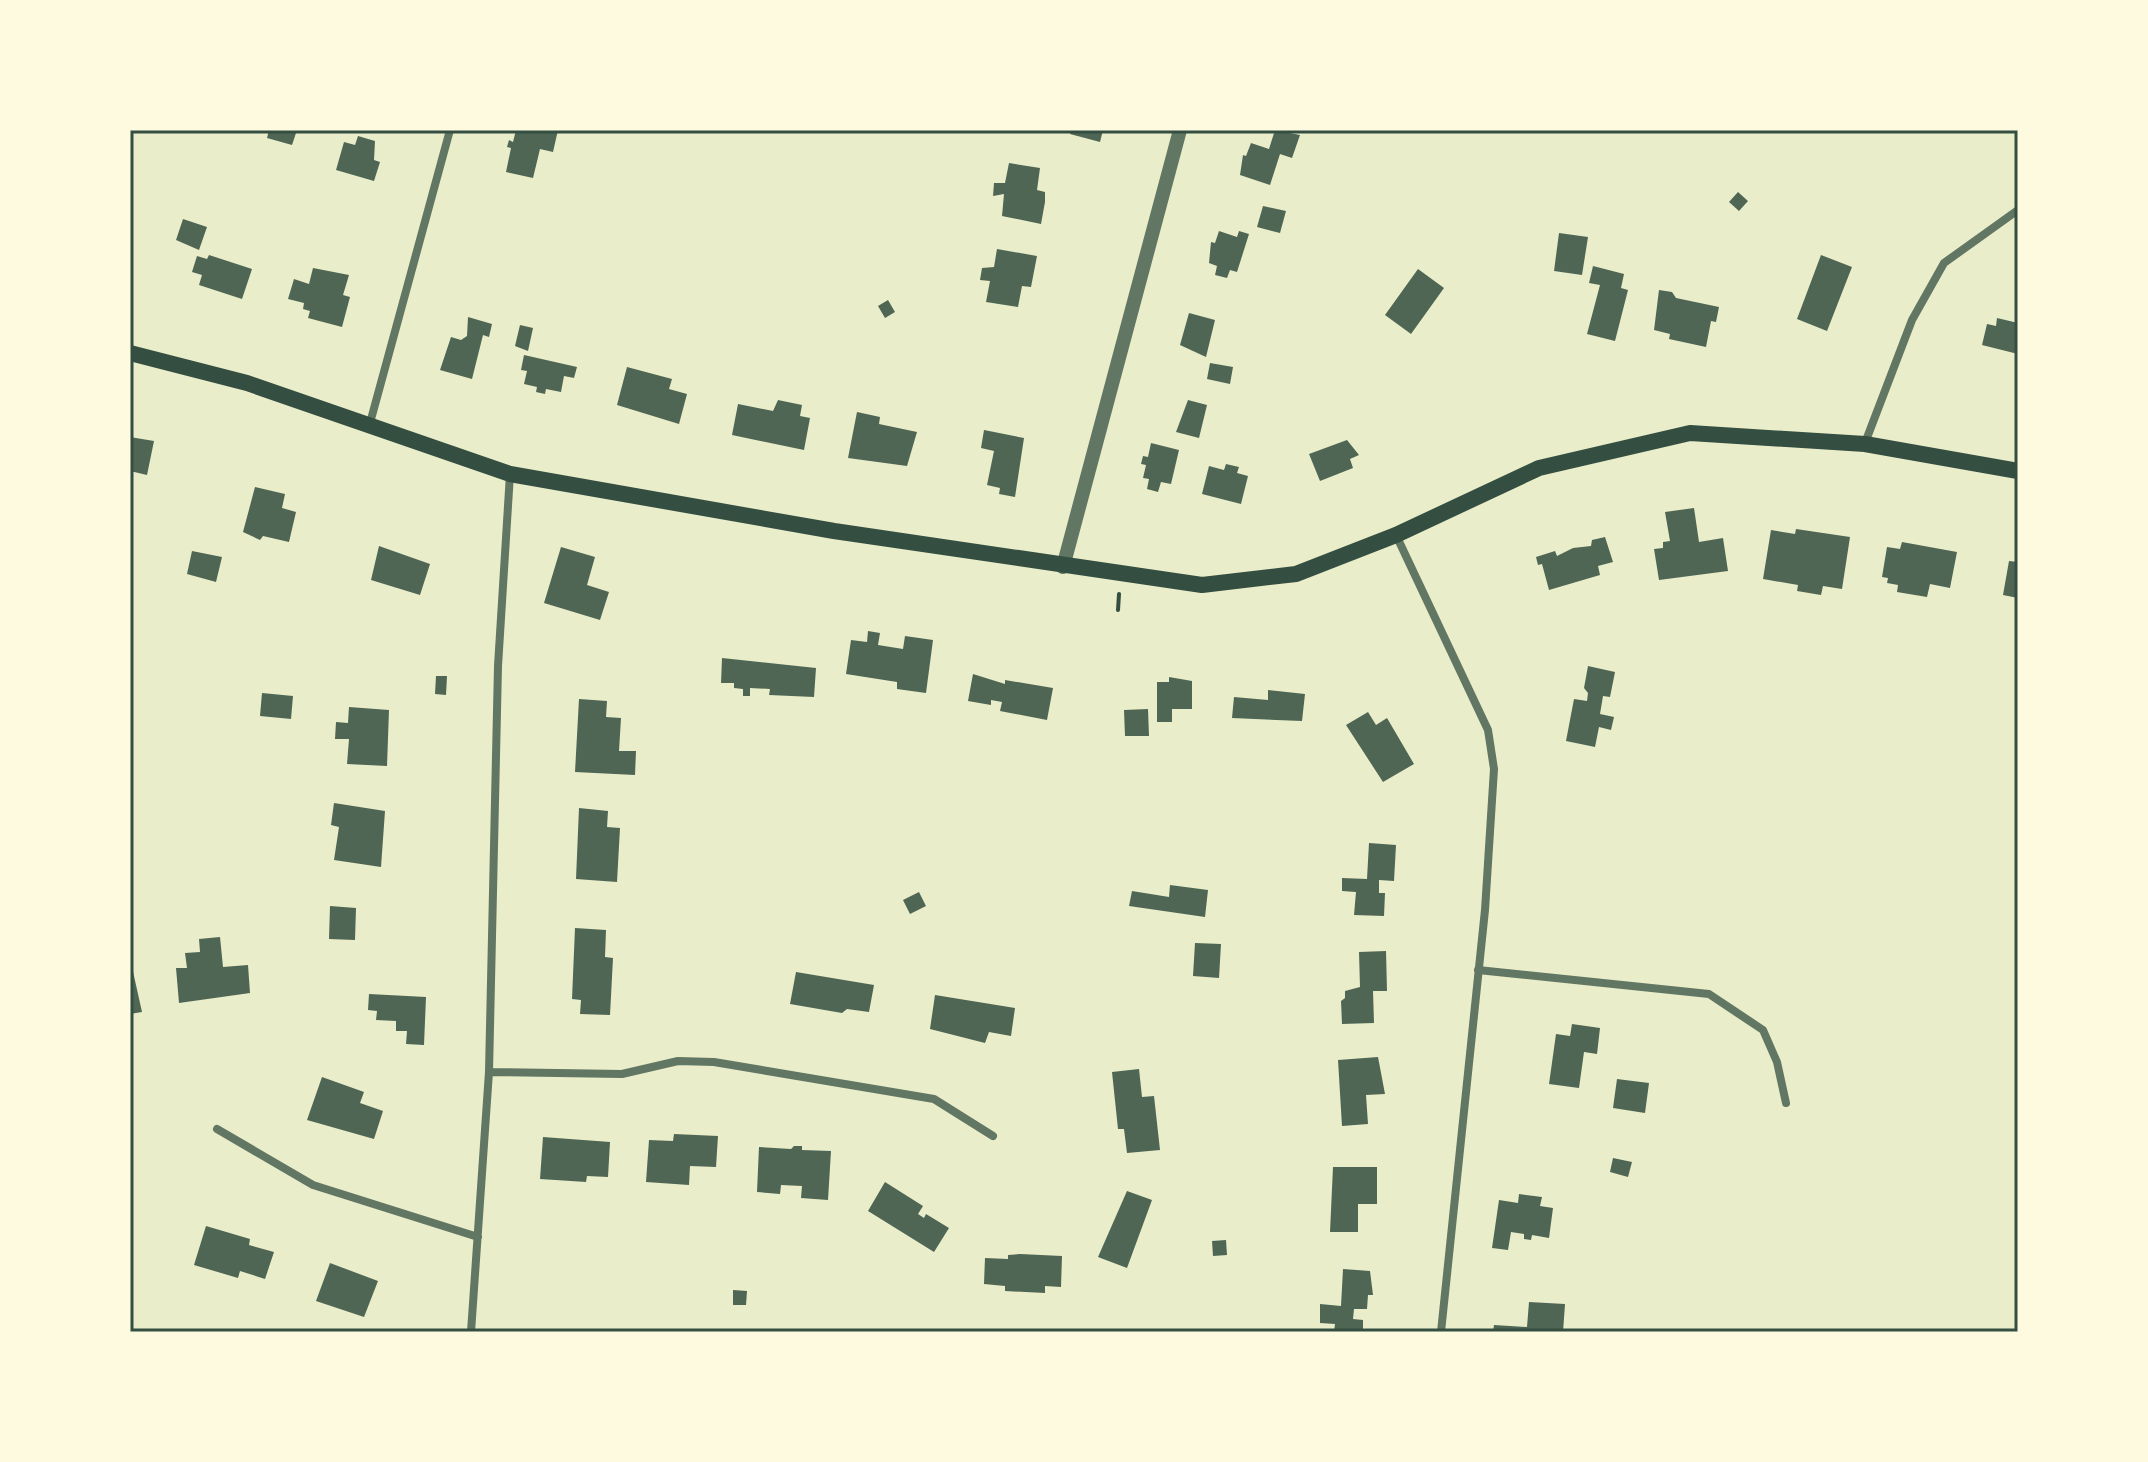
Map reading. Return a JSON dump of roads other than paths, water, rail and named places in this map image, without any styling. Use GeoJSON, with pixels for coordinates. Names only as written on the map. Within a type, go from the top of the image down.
{"type":"FeatureCollection","features":[{"type":"Feature","properties":{"kind":"main road"},"geometry":{"type":"LineString","coordinates":[[130,353],[247,383],[370,423],[510,474],[1063,567],[1202,585],[1296,574],[1396,535],[1539,468],[1690,433],[1865,444],[2018,471]]}},
{"type":"Feature","properties":{"kind":"street"},"geometry":{"type":"LineString","coordinates":[[370,423],[450,130]]}},
{"type":"Feature","properties":{"kind":"street"},"geometry":{"type":"LineString","coordinates":[[1063,567],[1180,130]]}},
{"type":"Feature","properties":{"kind":"street"},"geometry":{"type":"LineString","coordinates":[[1865,444],[1912,320],[1944,263],[2018,210]]}},
{"type":"Feature","properties":{"kind":"street"},"geometry":{"type":"LineString","coordinates":[[471,1332],[489,1072],[498,666],[510,474]]}},
{"type":"Feature","properties":{"kind":"street"},"geometry":{"type":"LineString","coordinates":[[1396,535],[1488,730],[1494,769],[1493,816],[1441,1332]]}},
{"type":"Feature","properties":{"kind":"street"},"geometry":{"type":"LineString","coordinates":[[1478,970],[1709,994],[1763,1030],[1777,1062],[1786,1103]]}},
{"type":"Feature","properties":{"kind":"street"},"geometry":{"type":"LineString","coordinates":[[489,1072],[622,1074],[678,1061],[714,1062],[934,1099],[993,1136]]}},
{"type":"Feature","properties":{"kind":"street"},"geometry":{"type":"LineString","coordinates":[[217,1129],[313,1185],[478,1237]]}}]}
